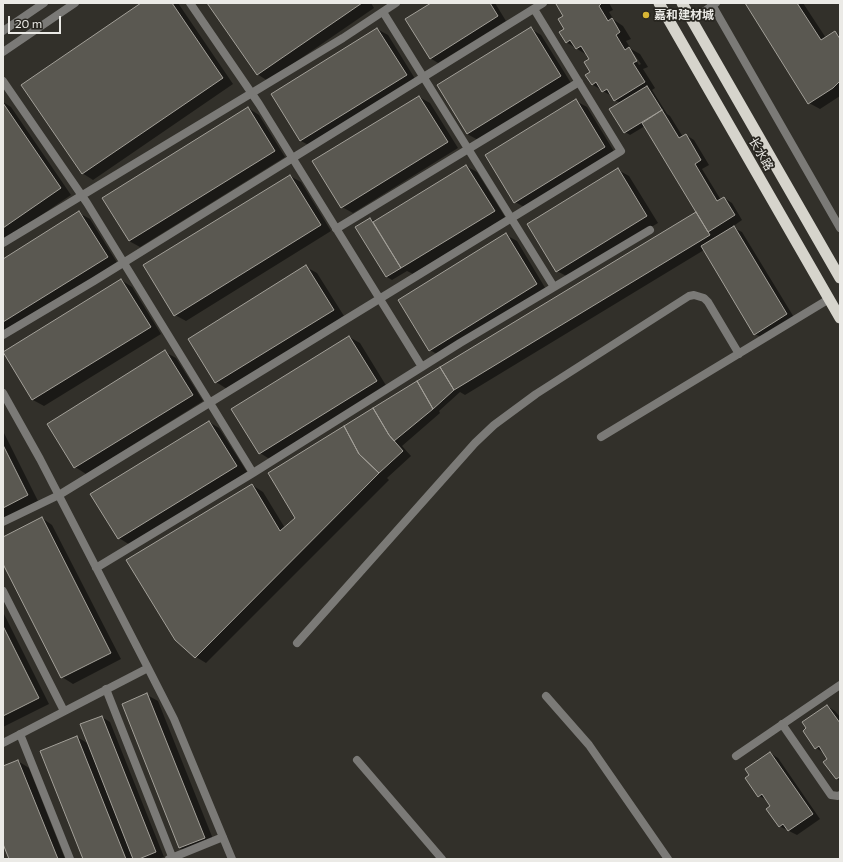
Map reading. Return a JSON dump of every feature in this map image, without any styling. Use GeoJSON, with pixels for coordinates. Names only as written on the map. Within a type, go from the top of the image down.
{"type":"FeatureCollection","features":[{"type":"Feature","properties":{"kind":"highway","name":"长水路"},"geometry":{"type":"LineString","coordinates":[[658,3],[840,318]]}},
{"type":"Feature","properties":{"kind":"highway","name":"长水路"},"geometry":{"type":"LineString","coordinates":[[682,3],[840,278]]}},
{"type":"Feature","properties":{"kind":"street"},"geometry":{"type":"LineString","coordinates":[[3,31],[44,3]]}},
{"type":"Feature","properties":{"kind":"street"},"geometry":{"type":"LineString","coordinates":[[3,52],[75,3]]}},
{"type":"Feature","properties":{"kind":"street"},"geometry":{"type":"LineString","coordinates":[[190,3],[251,93],[422,367]]}},
{"type":"Feature","properties":{"kind":"street"},"geometry":{"type":"LineString","coordinates":[[3,243],[343,38],[396,3]]}},
{"type":"Feature","properties":{"kind":"street"},"geometry":{"type":"LineString","coordinates":[[3,335],[543,3]]}},
{"type":"Feature","properties":{"kind":"street"},"geometry":{"type":"LineString","coordinates":[[692,20],[713,4],[840,228]]}},
{"type":"Feature","properties":{"kind":"street"},"geometry":{"type":"LineString","coordinates":[[3,522],[58,495],[621,151],[534,8]]}},
{"type":"Feature","properties":{"kind":"street"},"geometry":{"type":"LineString","coordinates":[[383,12],[554,287]]}},
{"type":"Feature","properties":{"kind":"street"},"geometry":{"type":"LineString","coordinates":[[3,81],[82,195],[253,473]]}},
{"type":"Feature","properties":{"kind":"street"},"geometry":{"type":"LineString","coordinates":[[336,229],[579,82]]}},
{"type":"Feature","properties":{"kind":"street"},"geometry":{"type":"LineString","coordinates":[[96,568],[253,473],[422,367],[650,230]]}},
{"type":"Feature","properties":{"kind":"street"},"geometry":{"type":"LineString","coordinates":[[297,643],[475,443],[494,425],[536,394],[683,300],[694,295],[704,298],[708,302],[739,354]]}},
{"type":"Feature","properties":{"kind":"street"},"geometry":{"type":"LineString","coordinates":[[601,437],[829,299]]}},
{"type":"Feature","properties":{"kind":"street"},"geometry":{"type":"LineString","coordinates":[[3,393],[58,495],[174,719],[232,859]]}},
{"type":"Feature","properties":{"kind":"street"},"geometry":{"type":"LineString","coordinates":[[3,591],[64,711]]}},
{"type":"Feature","properties":{"kind":"street"},"geometry":{"type":"LineString","coordinates":[[3,742],[148,668]]}},
{"type":"Feature","properties":{"kind":"street"},"geometry":{"type":"LineString","coordinates":[[736,756],[840,685]]}},
{"type":"Feature","properties":{"kind":"street"},"geometry":{"type":"LineString","coordinates":[[106,690],[171,859],[223,837]]}},
{"type":"Feature","properties":{"kind":"street"},"geometry":{"type":"LineString","coordinates":[[546,696],[589,745],[668,859]]}},
{"type":"Feature","properties":{"kind":"street"},"geometry":{"type":"LineString","coordinates":[[782,724],[831,795],[840,795]]}},
{"type":"Feature","properties":{"kind":"street"},"geometry":{"type":"LineString","coordinates":[[20,734],[70,859]]}},
{"type":"Feature","properties":{"kind":"street"},"geometry":{"type":"LineString","coordinates":[[358,760],[442,859]]}},
{"type":"Feature","properties":{"kind":"building"},"geometry":{"type":"Polygon","coordinates":[[[141,3],[172,3],[223,78],[82,174],[21,85],[141,3]]]}},
{"type":"Feature","properties":{"kind":"building"},"geometry":{"type":"Polygon","coordinates":[[[207,3],[362,3],[257,75],[207,3]]]}},
{"type":"Feature","properties":{"kind":"building"},"geometry":{"type":"Polygon","coordinates":[[[431,3],[490,3],[498,16],[430,59],[405,19],[431,3]]]}},
{"type":"Feature","properties":{"kind":"building"},"geometry":{"type":"Polygon","coordinates":[[[602,3],[599,6],[608,21],[612,18],[620,32],[616,35],[625,50],[629,47],[637,61],[633,63],[645,82],[614,101],[607,89],[602,92],[596,82],[592,85],[585,75],[590,72],[584,62],[589,59],[581,46],[576,49],[570,40],[566,43],[559,32],[564,29],[558,19],[563,16],[556,4],[602,3]]]}},
{"type":"Feature","properties":{"kind":"building"},"geometry":{"type":"Polygon","coordinates":[[[745,3],[797,3],[821,40],[835,31],[840,39],[840,81],[833,88],[808,104],[745,3]]]}},
{"type":"Feature","properties":{"kind":"building"},"geometry":{"type":"Polygon","coordinates":[[[531,27],[561,76],[467,134],[437,85],[531,27]]]}},
{"type":"Feature","properties":{"kind":"building"},"geometry":{"type":"Polygon","coordinates":[[[377,28],[407,75],[300,141],[271,94],[377,28]]]}},
{"type":"Feature","properties":{"kind":"building"},"geometry":{"type":"Polygon","coordinates":[[[647,86],[662,110],[624,133],[609,109],[647,86]]]}},
{"type":"Feature","properties":{"kind":"building"},"geometry":{"type":"Polygon","coordinates":[[[419,96],[448,142],[341,208],[312,161],[419,96]]]}},
{"type":"Feature","properties":{"kind":"building"},"geometry":{"type":"Polygon","coordinates":[[[576,99],[605,147],[514,203],[485,155],[576,99]]]}},
{"type":"Feature","properties":{"kind":"building"},"geometry":{"type":"Polygon","coordinates":[[[3,103],[61,188],[3,228],[3,103]]]}},
{"type":"Feature","properties":{"kind":"building"},"geometry":{"type":"Polygon","coordinates":[[[248,107],[275,151],[129,241],[102,198],[248,107]]]}},
{"type":"Feature","properties":{"kind":"building"},"geometry":{"type":"Polygon","coordinates":[[[662,110],[679,138],[686,134],[701,160],[695,164],[717,201],[724,197],[735,215],[708,232],[642,123],[662,110]]]}},
{"type":"Feature","properties":{"kind":"building"},"geometry":{"type":"Polygon","coordinates":[[[466,165],[495,211],[401,268],[373,222],[466,165]]]}},
{"type":"Feature","properties":{"kind":"building"},"geometry":{"type":"Polygon","coordinates":[[[618,168],[647,216],[556,272],[527,224],[618,168]]]}},
{"type":"Feature","properties":{"kind":"building"},"geometry":{"type":"Polygon","coordinates":[[[290,175],[321,225],[174,316],[143,265],[290,175]]]}},
{"type":"Feature","properties":{"kind":"building"},"geometry":{"type":"Polygon","coordinates":[[[79,211],[108,257],[3,322],[3,259],[79,211]]]}},
{"type":"Feature","properties":{"kind":"building"},"geometry":{"type":"Polygon","coordinates":[[[696,212],[710,235],[454,390],[440,367],[696,212]]]}},
{"type":"Feature","properties":{"kind":"building"},"geometry":{"type":"Polygon","coordinates":[[[370,218],[401,268],[386,277],[355,227],[370,218]]]}},
{"type":"Feature","properties":{"kind":"building"},"geometry":{"type":"Polygon","coordinates":[[[734,226],[787,314],[754,335],[701,246],[734,226]]]}},
{"type":"Feature","properties":{"kind":"building"},"geometry":{"type":"Polygon","coordinates":[[[506,233],[537,284],[429,351],[398,300],[506,233]]]}},
{"type":"Feature","properties":{"kind":"building"},"geometry":{"type":"Polygon","coordinates":[[[306,265],[334,310],[215,383],[188,339],[306,265]]]}},
{"type":"Feature","properties":{"kind":"building"},"geometry":{"type":"Polygon","coordinates":[[[121,279],[151,327],[32,400],[3,352],[121,279]]]}},
{"type":"Feature","properties":{"kind":"building"},"geometry":{"type":"Polygon","coordinates":[[[349,336],[377,381],[259,454],[231,409],[349,336]]]}},
{"type":"Feature","properties":{"kind":"building"},"geometry":{"type":"Polygon","coordinates":[[[165,350],[193,395],[74,468],[47,424],[165,350]]]}},
{"type":"Feature","properties":{"kind":"building"},"geometry":{"type":"Polygon","coordinates":[[[440,367],[454,390],[433,409],[417,381],[440,367]]]}},
{"type":"Feature","properties":{"kind":"building"},"geometry":{"type":"Polygon","coordinates":[[[417,381],[433,409],[394,441],[373,408],[417,381]]]}},
{"type":"Feature","properties":{"kind":"building"},"geometry":{"type":"Polygon","coordinates":[[[373,408],[389,435],[403,451],[379,473],[359,454],[344,426],[373,408]]]}},
{"type":"Feature","properties":{"kind":"building"},"geometry":{"type":"Polygon","coordinates":[[[209,421],[237,466],[118,539],[90,494],[209,421]]]}},
{"type":"Feature","properties":{"kind":"building"},"geometry":{"type":"Polygon","coordinates":[[[344,426],[359,454],[379,473],[195,658],[175,640],[126,560],[252,484],[280,531],[295,518],[268,473],[344,426]]]}},
{"type":"Feature","properties":{"kind":"building"},"geometry":{"type":"Polygon","coordinates":[[[3,445],[28,495],[3,508],[3,445]]]}},
{"type":"Feature","properties":{"kind":"building"},"geometry":{"type":"Polygon","coordinates":[[[42,517],[111,653],[61,678],[3,564],[3,537],[42,517]]]}},
{"type":"Feature","properties":{"kind":"building"},"geometry":{"type":"Polygon","coordinates":[[[3,626],[39,698],[3,716],[3,626]]]}},
{"type":"Feature","properties":{"kind":"building"},"geometry":{"type":"Polygon","coordinates":[[[147,693],[205,838],[179,848],[122,704],[147,693]]]}},
{"type":"Feature","properties":{"kind":"building"},"geometry":{"type":"Polygon","coordinates":[[[827,705],[840,723],[840,777],[836,779],[823,762],[827,759],[819,746],[815,749],[803,731],[806,728],[802,722],[827,705]]]}},
{"type":"Feature","properties":{"kind":"building"},"geometry":{"type":"Polygon","coordinates":[[[102,716],[156,852],[139,859],[133,859],[80,724],[102,716]]]}},
{"type":"Feature","properties":{"kind":"building"},"geometry":{"type":"Polygon","coordinates":[[[77,736],[126,859],[83,859],[40,751],[77,736]]]}},
{"type":"Feature","properties":{"kind":"building"},"geometry":{"type":"Polygon","coordinates":[[[770,752],[813,814],[788,831],[783,824],[779,827],[766,809],[770,806],[762,794],[758,797],[745,778],[749,775],[745,769],[770,752]]]}},
{"type":"Feature","properties":{"kind":"building"},"geometry":{"type":"Polygon","coordinates":[[[18,760],[58,859],[9,859],[3,844],[3,766],[18,760]]]}},
{"type":"Feature","properties":{"kind":"place","name":"嘉和建材城"},"geometry":{"type":"Point","coordinates":[646,15]}}]}
